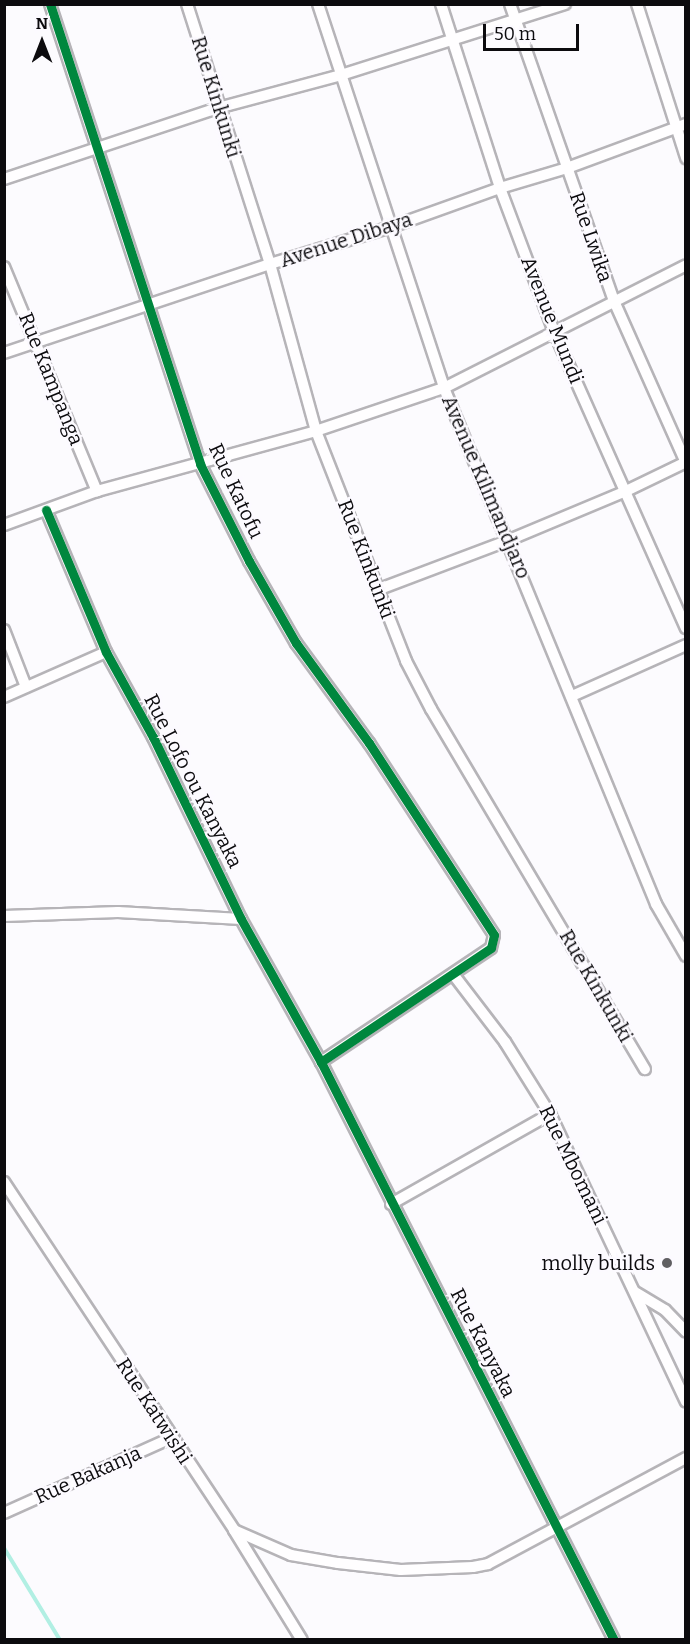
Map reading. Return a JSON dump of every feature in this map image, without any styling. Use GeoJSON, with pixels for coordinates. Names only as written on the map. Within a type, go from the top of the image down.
{"type":"FeatureCollection","features":[{"type":"Feature","properties":{"kind":"street","name":"Rue Katofu"},"geometry":{"type":"LineString","coordinates":[[50,4],[200,464],[249,561],[296,643],[369,743],[494,935],[495,942],[491,948],[453,974]]}},
{"type":"Feature","properties":{"kind":"street","name":"Rue Kinkunki"},"geometry":{"type":"LineString","coordinates":[[187,4],[218,108],[270,264],[316,431],[406,661],[431,709],[645,1069]]}},
{"type":"Feature","properties":{"kind":"street","name":"Avenue Kilimandjaro"},"geometry":{"type":"LineString","coordinates":[[318,4],[444,388],[656,904],[686,956]]}},
{"type":"Feature","properties":{"kind":"street","name":"Avenue Mundi"},"geometry":{"type":"LineString","coordinates":[[441,4],[500,188],[555,334],[686,628]]}},
{"type":"Feature","properties":{"kind":"street","name":"Rue Lwika"},"geometry":{"type":"LineString","coordinates":[[510,4],[614,301],[685,463]]}},
{"type":"Feature","properties":{"kind":"street"},"geometry":{"type":"LineString","coordinates":[[4,179],[218,108],[341,75],[516,22],[565,4]]}},
{"type":"Feature","properties":{"kind":"street"},"geometry":{"type":"LineString","coordinates":[[638,4],[681,125],[686,158]]}},
{"type":"Feature","properties":{"kind":"street","name":"Avenue Dibaya"},"geometry":{"type":"LineString","coordinates":[[4,353],[270,264],[391,227],[500,188],[567,168],[681,125]]}},
{"type":"Feature","properties":{"kind":"street"},"geometry":{"type":"LineString","coordinates":[[4,525],[97,491],[316,431],[444,388],[555,334],[686,265]]}},
{"type":"Feature","properties":{"kind":"street","name":"Rue Kampanga"},"geometry":{"type":"LineString","coordinates":[[4,267],[37,341],[97,491]]}},
{"type":"Feature","properties":{"kind":"street"},"geometry":{"type":"LineString","coordinates":[[377,590],[508,540],[624,492],[685,463]]}},
{"type":"Feature","properties":{"kind":"street","name":"Rue Lofo ou Kanyaka"},"geometry":{"type":"LineString","coordinates":[[46,510],[106,652],[163,757],[241,919],[321,1062]]}},
{"type":"Feature","properties":{"kind":"street"},"geometry":{"type":"LineString","coordinates":[[4,630],[26,687]]}},
{"type":"Feature","properties":{"kind":"street"},"geometry":{"type":"LineString","coordinates":[[572,696],[686,645]]}},
{"type":"Feature","properties":{"kind":"street"},"geometry":{"type":"LineString","coordinates":[[4,697],[106,652]]}},
{"type":"Feature","properties":{"kind":"street"},"geometry":{"type":"LineString","coordinates":[[4,916],[118,912],[241,919]]}},
{"type":"Feature","properties":{"kind":"street"},"geometry":{"type":"LineString","coordinates":[[321,1062],[453,974]]}},
{"type":"Feature","properties":{"kind":"street","name":"Rue Mbomani"},"geometry":{"type":"LineString","coordinates":[[453,974],[505,1042],[550,1114],[686,1402]]}},
{"type":"Feature","properties":{"kind":"street","name":"Rue Kanyaka"},"geometry":{"type":"LineString","coordinates":[[321,1062],[614,1640]]}},
{"type":"Feature","properties":{"kind":"street"},"geometry":{"type":"LineString","coordinates":[[391,1204],[550,1114]]}},
{"type":"Feature","properties":{"kind":"street","name":"Rue Katwishi"},"geometry":{"type":"LineString","coordinates":[[4,1182],[171,1438],[234,1530],[302,1640]]}},
{"type":"Feature","properties":{"kind":"street"},"geometry":{"type":"LineString","coordinates":[[635,1292],[665,1310],[686,1332]]}},
{"type":"Feature","properties":{"kind":"street","name":"Rue Bakanja"},"geometry":{"type":"LineString","coordinates":[[4,1513],[171,1438]]}},
{"type":"Feature","properties":{"kind":"street"},"geometry":{"type":"LineString","coordinates":[[234,1530],[291,1555],[400,1570],[451,1570],[488,1564],[686,1458]]}},
{"type":"Feature","properties":{"kind":"waterway"},"geometry":{"type":"LineString","coordinates":[[4,1548],[60,1640]]}},
{"type":"Feature","properties":{"kind":"cycle path"},"geometry":{"type":"LineString","coordinates":[[50,4],[200,464],[249,561],[296,643],[369,743],[494,935],[491,948],[321,1062]]}},
{"type":"Feature","properties":{"kind":"cycle path"},"geometry":{"type":"LineString","coordinates":[[46,510],[106,652],[153,737],[241,919],[321,1062],[614,1640]]}},
{"type":"Feature","properties":{"kind":"place","name":"molly builds"},"geometry":{"type":"Point","coordinates":[667,1263]}}]}
